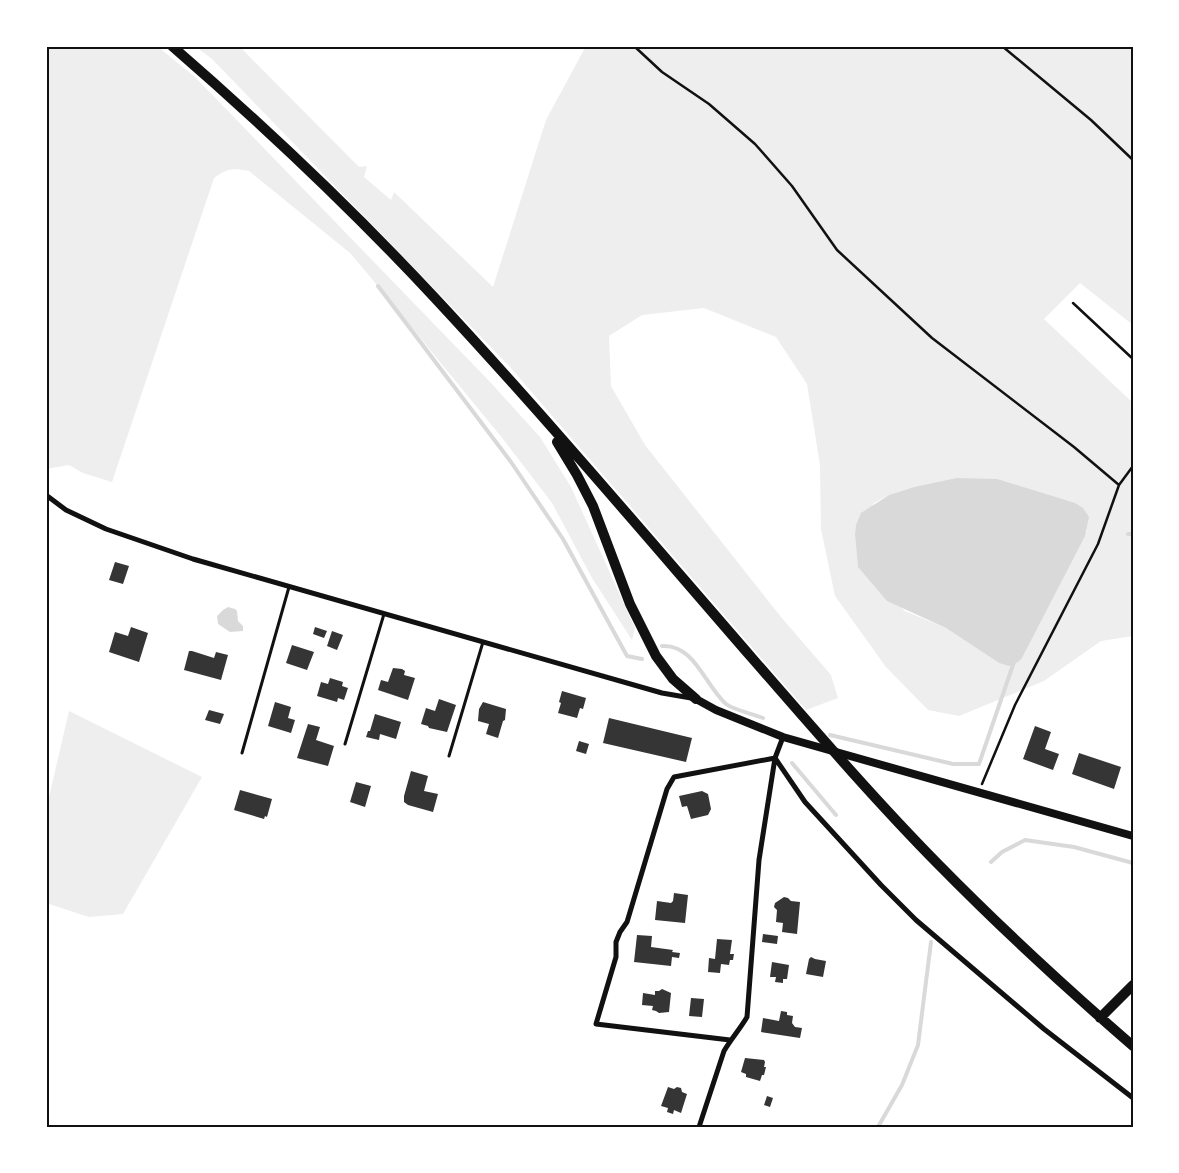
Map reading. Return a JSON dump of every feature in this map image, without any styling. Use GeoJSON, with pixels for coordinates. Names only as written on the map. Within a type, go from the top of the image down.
{"type":"FeatureCollection","features":[{"type":"Feature","properties":{"kind":"main road"},"geometry":{"type":"LineString","coordinates":[[172,46],[282,146],[367,228],[431,294],[541,416],[878,801],[999,924],[1100,1018],[1133,1046]]}},
{"type":"Feature","properties":{"kind":"main road"},"geometry":{"type":"LineString","coordinates":[[541,416],[578,475],[593,506],[630,604],[656,656],[673,678],[696,699]]}},
{"type":"Feature","properties":{"kind":"main road"},"geometry":{"type":"LineString","coordinates":[[1100,1018],[1133,985]]}},
{"type":"Feature","properties":{"kind":"street"},"geometry":{"type":"LineString","coordinates":[[46,495],[66,510],[106,529],[193,560],[662,693],[696,699],[716,710],[783,737],[1133,836]]}},
{"type":"Feature","properties":{"kind":"street"},"geometry":{"type":"LineString","coordinates":[[699,1127],[720,1062],[730,1040],[740,1030],[747,1016],[759,860],[775,758],[783,737]]}},
{"type":"Feature","properties":{"kind":"street"},"geometry":{"type":"LineString","coordinates":[[730,1040],[596,1024],[616,957],[618,935],[627,922],[667,789],[674,777],[775,758]]}},
{"type":"Feature","properties":{"kind":"street"},"geometry":{"type":"LineString","coordinates":[[775,758],[804,802],[916,920],[1044,1029],[1133,1098]]}},
{"type":"Feature","properties":{"kind":"lane"},"geometry":{"type":"LineString","coordinates":[[242,753],[289,587]]}},
{"type":"Feature","properties":{"kind":"lane"},"geometry":{"type":"LineString","coordinates":[[345,744],[384,614]]}},
{"type":"Feature","properties":{"kind":"lane"},"geometry":{"type":"LineString","coordinates":[[449,756],[483,642]]}},
{"type":"Feature","properties":{"kind":"path"},"geometry":{"type":"LineString","coordinates":[[634,46],[662,72],[709,104],[755,144],[792,186],[837,250],[932,338],[1074,447],[1119,485]]}},
{"type":"Feature","properties":{"kind":"path"},"geometry":{"type":"LineString","coordinates":[[1002,46],[1091,120],[1133,160]]}},
{"type":"Feature","properties":{"kind":"path"},"geometry":{"type":"LineString","coordinates":[[1073,303],[1133,359]]}},
{"type":"Feature","properties":{"kind":"path"},"geometry":{"type":"LineString","coordinates":[[978,792],[1015,705],[1098,544],[1119,485],[1133,466]]}},
{"type":"Feature","properties":{"kind":"shaded area"},"geometry":{"type":"Polygon","coordinates":[[[46,46],[157,46],[195,77],[492,384],[540,437],[571,487],[635,628],[632,640],[592,578],[552,503],[503,439],[350,253],[249,171],[230,170],[214,178],[112,482],[83,473],[69,465],[46,469],[46,46]]]}},
{"type":"Feature","properties":{"kind":"shaded area"},"geometry":{"type":"Polygon","coordinates":[[[195,46],[239,46],[359,167],[367,166],[364,177],[391,200],[394,192],[493,287],[546,120],[586,46],[1133,46],[1133,325],[1080,283],[1044,319],[1133,403],[1133,636],[1101,641],[1044,681],[959,716],[928,710],[886,667],[835,596],[821,529],[820,465],[807,384],[776,337],[704,308],[642,315],[609,336],[611,386],[645,445],[781,617],[831,675],[838,698],[806,710],[510,367],[212,59],[195,46]],[[956,478],[914,487],[889,495],[874,503],[855,535],[858,566],[905,611],[946,628],[999,663],[1022,658],[1087,530],[956,478]]]}},
{"type":"Feature","properties":{"kind":"shaded area"},"geometry":{"type":"Polygon","coordinates":[[[956,478],[997,479],[1075,503],[1083,508],[1089,517],[1085,536],[1022,658],[1009,666],[999,663],[946,628],[887,601],[858,567],[855,535],[856,525],[861,513],[889,495],[914,487],[956,478]]]}},
{"type":"Feature","properties":{"kind":"shaded area"},"geometry":{"type":"Polygon","coordinates":[[[228,607],[237,611],[238,621],[243,626],[243,631],[230,632],[218,624],[217,616],[228,607]]]}},
{"type":"Feature","properties":{"kind":"shaded area"},"geometry":{"type":"Polygon","coordinates":[[[69,711],[202,777],[123,914],[89,917],[46,903],[46,810],[69,711]]]}},
{"type":"Feature","properties":{"kind":"building"},"geometry":{"type":"Polygon","coordinates":[[[115,562],[129,566],[123,584],[109,580],[115,562]]]}},
{"type":"Feature","properties":{"kind":"building"},"geometry":{"type":"Polygon","coordinates":[[[131,627],[148,633],[139,662],[109,652],[115,632],[128,636],[131,627]]]}},
{"type":"Feature","properties":{"kind":"building"},"geometry":{"type":"Polygon","coordinates":[[[315,627],[327,631],[324,638],[313,634],[315,627]]]}},
{"type":"Feature","properties":{"kind":"building"},"geometry":{"type":"Polygon","coordinates":[[[332,631],[343,635],[337,650],[327,646],[332,631]]]}},
{"type":"Feature","properties":{"kind":"building"},"geometry":{"type":"Polygon","coordinates":[[[292,645],[314,652],[307,670],[286,663],[292,645]]]}},
{"type":"Feature","properties":{"kind":"building"},"geometry":{"type":"Polygon","coordinates":[[[189,651],[214,658],[216,652],[228,655],[221,680],[184,670],[189,651]]]}},
{"type":"Feature","properties":{"kind":"building"},"geometry":{"type":"Polygon","coordinates":[[[393,668],[402,669],[405,671],[404,675],[415,678],[408,700],[378,690],[381,680],[388,682],[393,668]]]}},
{"type":"Feature","properties":{"kind":"building"},"geometry":{"type":"Polygon","coordinates":[[[330,678],[343,682],[342,686],[348,688],[344,700],[338,698],[337,702],[317,696],[321,682],[328,684],[330,678]]]}},
{"type":"Feature","properties":{"kind":"building"},"geometry":{"type":"Polygon","coordinates":[[[562,691],[586,698],[583,709],[580,708],[577,718],[558,713],[562,691]]]}},
{"type":"Feature","properties":{"kind":"building"},"geometry":{"type":"Polygon","coordinates":[[[439,699],[456,705],[447,732],[421,724],[426,708],[435,711],[439,699]]]}},
{"type":"Feature","properties":{"kind":"building"},"geometry":{"type":"Polygon","coordinates":[[[275,702],[291,707],[288,718],[295,720],[291,733],[268,726],[275,702]]]}},
{"type":"Feature","properties":{"kind":"building"},"geometry":{"type":"Polygon","coordinates":[[[483,702],[506,709],[505,720],[503,721],[498,738],[486,734],[489,724],[478,721],[479,709],[483,702]]]}},
{"type":"Feature","properties":{"kind":"building"},"geometry":{"type":"Polygon","coordinates":[[[209,710],[224,714],[220,724],[205,720],[209,710]]]}},
{"type":"Feature","properties":{"kind":"building"},"geometry":{"type":"Polygon","coordinates":[[[375,714],[401,722],[396,739],[380,734],[379,740],[366,737],[368,731],[370,731],[375,714]]]}},
{"type":"Feature","properties":{"kind":"building"},"geometry":{"type":"Polygon","coordinates":[[[609,718],[692,738],[686,762],[603,743],[609,718]]]}},
{"type":"Feature","properties":{"kind":"building"},"geometry":{"type":"Polygon","coordinates":[[[308,724],[320,727],[316,740],[334,746],[328,766],[297,758],[308,724]]]}},
{"type":"Feature","properties":{"kind":"building"},"geometry":{"type":"Polygon","coordinates":[[[1035,726],[1051,732],[1045,749],[1059,754],[1053,770],[1023,759],[1035,726]]]}},
{"type":"Feature","properties":{"kind":"building"},"geometry":{"type":"Polygon","coordinates":[[[579,741],[589,744],[586,754],[576,751],[579,741]]]}},
{"type":"Feature","properties":{"kind":"building"},"geometry":{"type":"Polygon","coordinates":[[[1079,753],[1121,767],[1114,789],[1072,774],[1079,753]]]}},
{"type":"Feature","properties":{"kind":"building"},"geometry":{"type":"Polygon","coordinates":[[[411,771],[428,776],[424,791],[438,794],[433,812],[408,805],[404,802],[411,771]]]}},
{"type":"Feature","properties":{"kind":"building"},"geometry":{"type":"Polygon","coordinates":[[[356,782],[371,786],[365,807],[350,802],[356,782]]]}},
{"type":"Feature","properties":{"kind":"building"},"geometry":{"type":"Polygon","coordinates":[[[240,790],[272,799],[267,817],[265,816],[264,819],[234,810],[240,790]]]}},
{"type":"Feature","properties":{"kind":"building"},"geometry":{"type":"Polygon","coordinates":[[[702,791],[708,794],[711,809],[708,815],[691,819],[687,806],[682,807],[679,796],[702,791]]]}},
{"type":"Feature","properties":{"kind":"building"},"geometry":{"type":"Polygon","coordinates":[[[674,893],[688,895],[685,923],[655,920],[657,901],[671,903],[674,893]]]}},
{"type":"Feature","properties":{"kind":"building"},"geometry":{"type":"Polygon","coordinates":[[[784,897],[791,901],[800,902],[797,934],[782,932],[783,923],[776,922],[777,910],[774,907],[775,903],[784,897]]]}},
{"type":"Feature","properties":{"kind":"building"},"geometry":{"type":"Polygon","coordinates":[[[763,934],[778,936],[777,944],[762,942],[763,934]]]}},
{"type":"Feature","properties":{"kind":"building"},"geometry":{"type":"Polygon","coordinates":[[[637,935],[652,936],[651,947],[673,950],[672,952],[680,953],[679,958],[672,957],[671,966],[634,962],[637,935]]]}},
{"type":"Feature","properties":{"kind":"building"},"geometry":{"type":"Polygon","coordinates":[[[717,939],[732,940],[730,954],[734,954],[733,960],[730,960],[729,965],[721,964],[720,973],[708,972],[709,958],[715,959],[717,939]]]}},
{"type":"Feature","properties":{"kind":"building"},"geometry":{"type":"Polygon","coordinates":[[[811,957],[826,961],[823,977],[806,974],[811,957]]]}},
{"type":"Feature","properties":{"kind":"building"},"geometry":{"type":"Polygon","coordinates":[[[772,962],[789,965],[787,979],[783,979],[783,983],[775,982],[776,977],[770,977],[772,962]]]}},
{"type":"Feature","properties":{"kind":"building"},"geometry":{"type":"Polygon","coordinates":[[[662,989],[671,993],[669,1012],[659,1013],[652,1010],[653,1006],[642,1005],[643,993],[655,995],[655,991],[662,989]]]}},
{"type":"Feature","properties":{"kind":"building"},"geometry":{"type":"Polygon","coordinates":[[[691,998],[704,999],[702,1017],[689,1016],[691,998]]]}},
{"type":"Feature","properties":{"kind":"building"},"geometry":{"type":"Polygon","coordinates":[[[781,1011],[793,1016],[792,1023],[795,1027],[802,1028],[800,1038],[761,1032],[763,1018],[779,1021],[781,1011]]]}},
{"type":"Feature","properties":{"kind":"building"},"geometry":{"type":"Polygon","coordinates":[[[745,1058],[764,1060],[764,1067],[766,1067],[760,1081],[746,1077],[746,1074],[741,1072],[745,1058]]]}},
{"type":"Feature","properties":{"kind":"building"},"geometry":{"type":"Polygon","coordinates":[[[668,1087],[674,1089],[677,1087],[681,1088],[682,1092],[687,1094],[681,1113],[674,1110],[673,1114],[667,1112],[668,1108],[661,1106],[668,1087]]]}},
{"type":"Feature","properties":{"kind":"building"},"geometry":{"type":"Polygon","coordinates":[[[767,1096],[773,1098],[770,1107],[764,1105],[767,1096]]]}},
{"type":"Feature","properties":{"kind":"waterway"},"geometry":{"type":"LineString","coordinates":[[378,286],[511,462],[563,539],[627,656],[642,659]]}},
{"type":"Feature","properties":{"kind":"waterway"},"geometry":{"type":"LineString","coordinates":[[1128,534],[1133,534]]}},
{"type":"Feature","properties":{"kind":"waterway"},"geometry":{"type":"LineString","coordinates":[[662,646],[673,647],[691,659],[726,704],[763,718]]}},
{"type":"Feature","properties":{"kind":"waterway"},"geometry":{"type":"LineString","coordinates":[[830,735],[953,764],[979,764],[1015,659]]}},
{"type":"Feature","properties":{"kind":"waterway"},"geometry":{"type":"LineString","coordinates":[[792,763],[836,815]]}},
{"type":"Feature","properties":{"kind":"waterway"},"geometry":{"type":"LineString","coordinates":[[991,862],[1002,852],[1025,840],[1074,847],[1133,863]]}},
{"type":"Feature","properties":{"kind":"waterway"},"geometry":{"type":"LineString","coordinates":[[878,1127],[902,1085],[918,1045],[931,942]]}}]}
